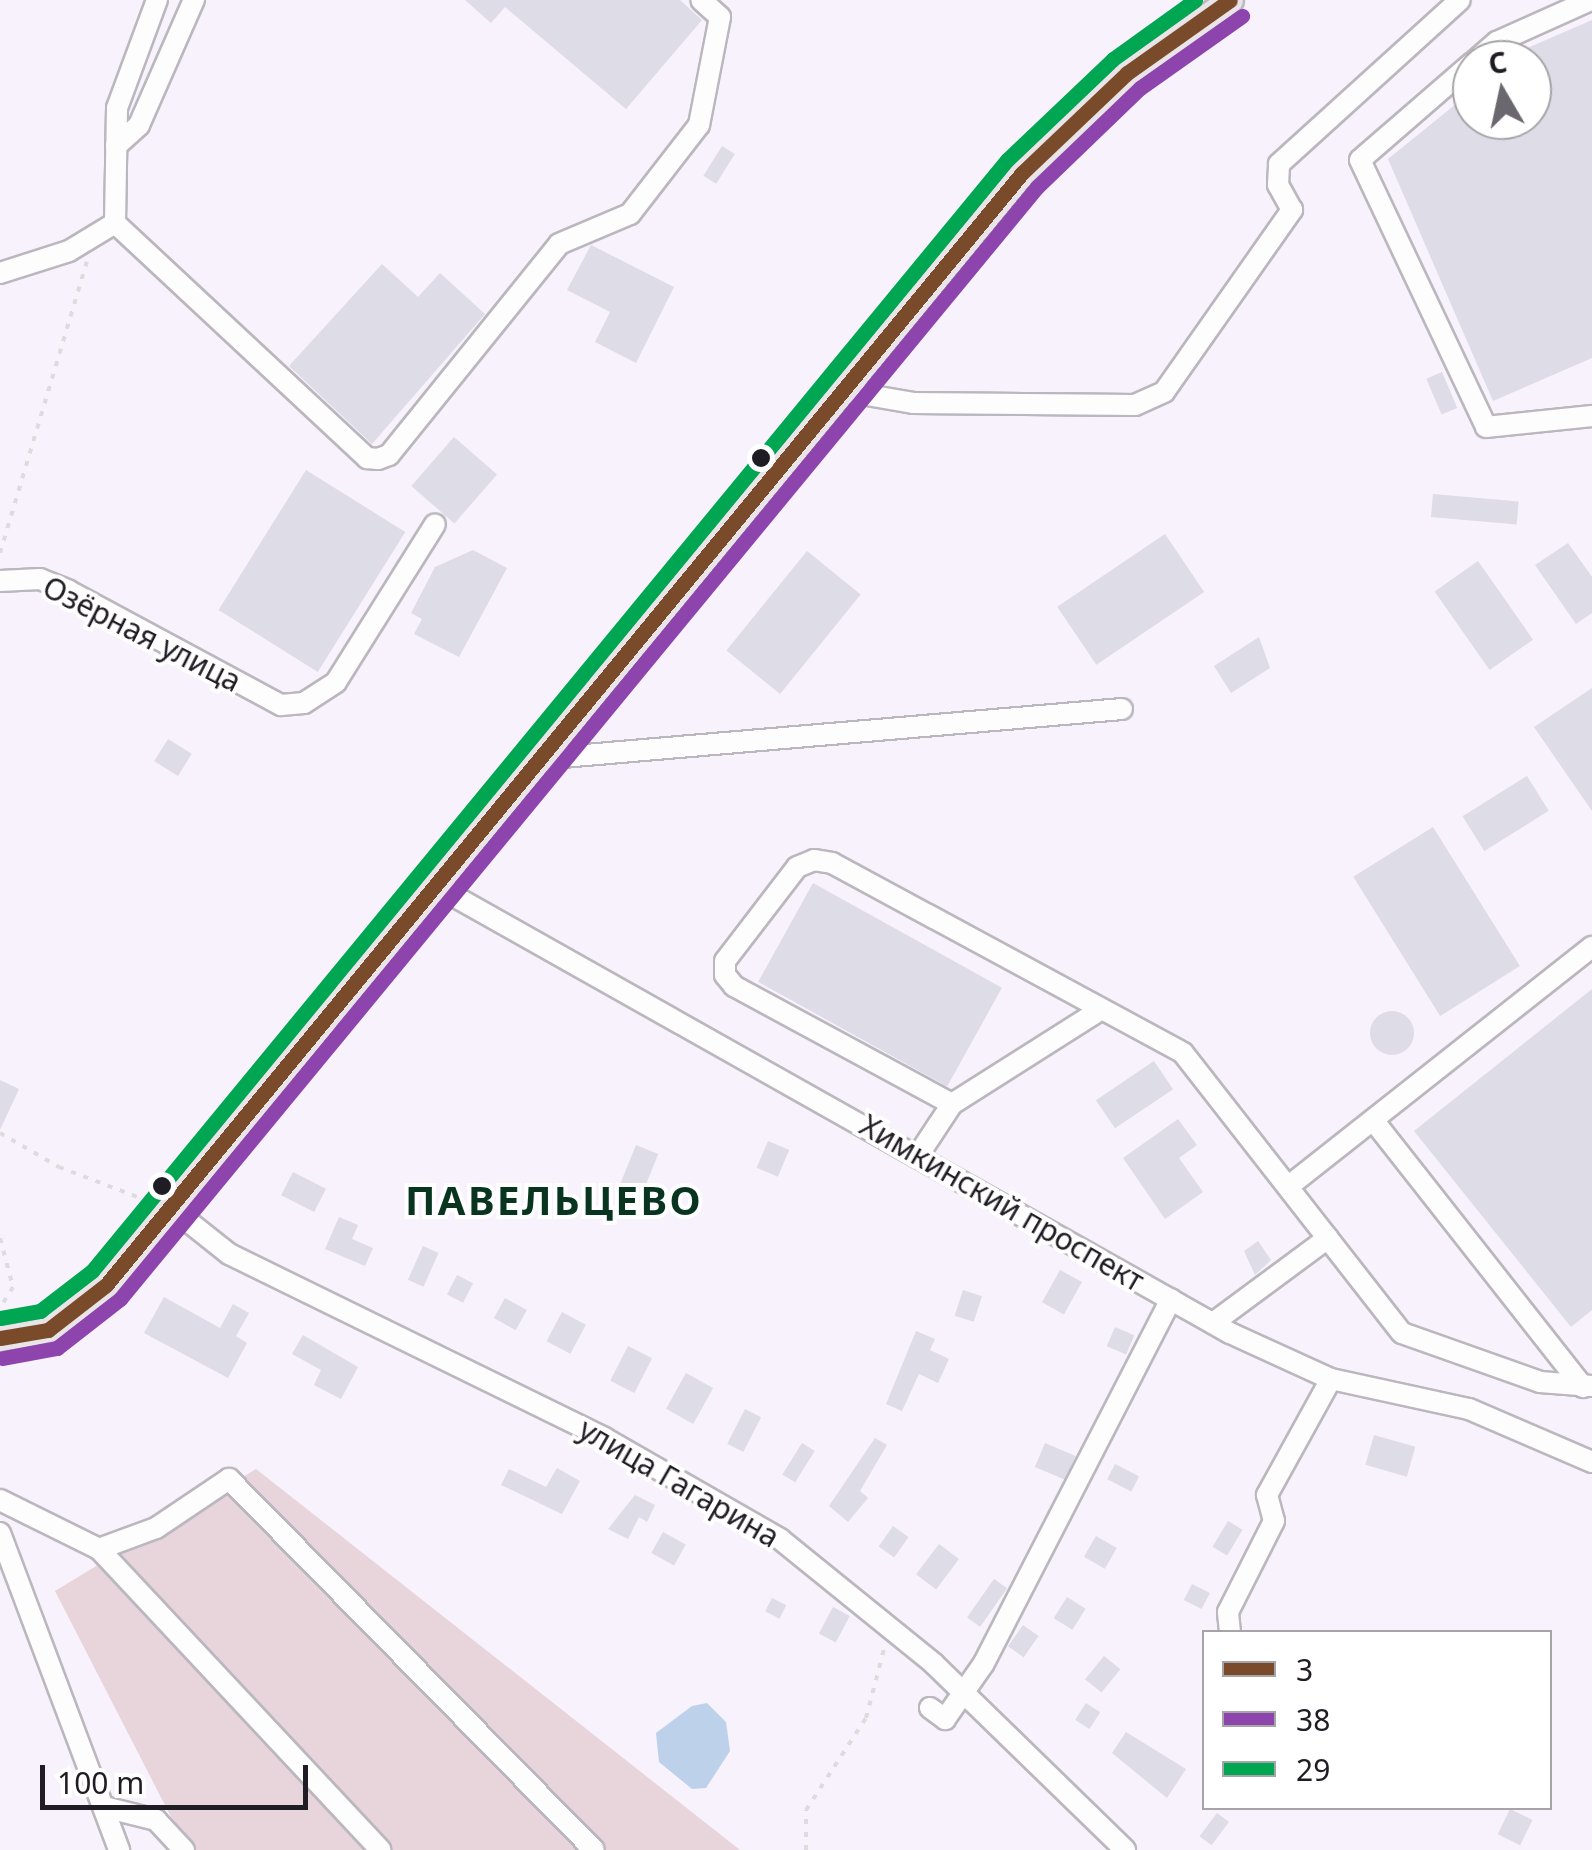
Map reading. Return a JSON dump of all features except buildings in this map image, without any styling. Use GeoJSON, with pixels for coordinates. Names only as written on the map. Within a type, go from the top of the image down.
{"type":"FeatureCollection","features":[{"type":"Feature","properties":{"kind":"main road"},"geometry":{"type":"LineString","coordinates":[[0,1338],[48,1330],[76,1312],[162,1200],[436,886],[838,390],[1072,121],[1230,0]]}},
{"type":"Feature","properties":{"kind":"street"},"geometry":{"type":"LineString","coordinates":[[157,0],[116,108],[115,224],[367,458],[378,460],[389,455],[559,244],[630,214],[699,125],[720,16],[701,0]]}},
{"type":"Feature","properties":{"kind":"street"},"geometry":{"type":"LineString","coordinates":[[116,146],[139,126],[194,0]]}},
{"type":"Feature","properties":{"kind":"street"},"geometry":{"type":"LineString","coordinates":[[838,390],[914,403],[1135,405],[1164,392],[1292,210],[1278,185],[1279,164],[1460,0]]}},
{"type":"Feature","properties":{"kind":"street"},"geometry":{"type":"LineString","coordinates":[[1501,40],[1591,0]]}},
{"type":"Feature","properties":{"kind":"street"},"geometry":{"type":"LineString","coordinates":[[1452,81],[1360,160],[1486,427],[1592,416]]}},
{"type":"Feature","properties":{"kind":"street"},"geometry":{"type":"LineString","coordinates":[[0,273],[115,224]]}},
{"type":"Feature","properties":{"kind":"street","name":"Озёрная улица"},"geometry":{"type":"LineString","coordinates":[[0,581],[40,579],[69,590],[281,705],[304,703],[336,682],[436,524]]}},
{"type":"Feature","properties":{"kind":"street"},"geometry":{"type":"LineString","coordinates":[[539,760],[1122,709]]}},
{"type":"Feature","properties":{"kind":"street"},"geometry":{"type":"LineString","coordinates":[[952,1104],[734,986],[725,975],[726,961],[797,867],[814,860],[832,863],[1097,1012],[1182,1054],[1402,1333],[1540,1382],[1588,1386]]}},
{"type":"Feature","properties":{"kind":"street","name":"Химкинский проспект"},"geometry":{"type":"LineString","coordinates":[[436,886],[1213,1323],[1331,1378],[1469,1409],[1592,1462]]}},
{"type":"Feature","properties":{"kind":"street"},"geometry":{"type":"LineString","coordinates":[[1289,1186],[1592,947]]}},
{"type":"Feature","properties":{"kind":"street"},"geometry":{"type":"LineString","coordinates":[[918,1154],[952,1104],[1097,1012]]}},
{"type":"Feature","properties":{"kind":"street"},"geometry":{"type":"LineString","coordinates":[[1373,1120],[1588,1386]]}},
{"type":"Feature","properties":{"kind":"street","name":"улица Гагарина"},"geometry":{"type":"LineString","coordinates":[[162,1200],[229,1254],[604,1438],[780,1539],[890,1626],[1126,1850]]}},
{"type":"Feature","properties":{"kind":"street"},"geometry":{"type":"LineString","coordinates":[[1213,1323],[1328,1238]]}},
{"type":"Feature","properties":{"kind":"street"},"geometry":{"type":"LineString","coordinates":[[930,1708],[945,1719],[962,1694],[1058,1530],[1171,1299]]}},
{"type":"Feature","properties":{"kind":"street"},"geometry":{"type":"LineString","coordinates":[[1230,1630],[1228,1612],[1274,1521],[1268,1494],[1331,1378]]}},
{"type":"Feature","properties":{"kind":"street"},"geometry":{"type":"LineString","coordinates":[[99,1549],[156,1528],[229,1480],[594,1850]]}},
{"type":"Feature","properties":{"kind":"street"},"geometry":{"type":"LineString","coordinates":[[0,1500],[99,1549],[381,1850]]}},
{"type":"Feature","properties":{"kind":"street"},"geometry":{"type":"LineString","coordinates":[[0,1533],[119,1850]]}},
{"type":"Feature","properties":{"kind":"street"},"geometry":{"type":"LineString","coordinates":[[104,1807],[156,1820],[184,1850]]}},
{"type":"Feature","properties":{"kind":"path"},"geometry":{"type":"LineString","coordinates":[[0,553],[50,402],[93,236]]}},
{"type":"Feature","properties":{"kind":"path"},"geometry":{"type":"LineString","coordinates":[[0,1133],[146,1203],[162,1200]]}},
{"type":"Feature","properties":{"kind":"path"},"geometry":{"type":"LineString","coordinates":[[0,1238],[13,1287],[0,1308]]}},
{"type":"Feature","properties":{"kind":"path"},"geometry":{"type":"LineString","coordinates":[[806,1850],[806,1810],[866,1718],[890,1626]]}},
{"type":"Feature","properties":{"kind":"shaded area"},"geometry":{"type":"Polygon","coordinates":[[[256,1469],[740,1850],[188,1850],[55,1591],[256,1469]]]}},
{"type":"Feature","properties":{"kind":"water"},"geometry":{"type":"Polygon","coordinates":[[[707,1703],[726,1722],[730,1751],[706,1788],[692,1789],[659,1762],[656,1733],[692,1706],[707,1703]]]}},
{"type":"Feature","properties":{"kind":"transit line","name":"29"},"geometry":{"type":"LineString","coordinates":[[0,1318],[40,1311],[92,1271],[1007,160],[1113,59],[1195,0]]}},
{"type":"Feature","properties":{"kind":"transit line","name":"3"},"geometry":{"type":"LineString","coordinates":[[0,1338],[48,1330],[106,1285],[1022,173],[1127,73],[1230,0]]}},
{"type":"Feature","properties":{"kind":"transit line","name":"38"},"geometry":{"type":"LineString","coordinates":[[3,1358],[57,1348],[120,1299],[1037,187],[1140,88],[1242,16]]}},
{"type":"Feature","properties":{"kind":"district","name":"ПАВЕЛЬЦЕВО"},"geometry":{"type":"Point","coordinates":[554,1200]}}]}
